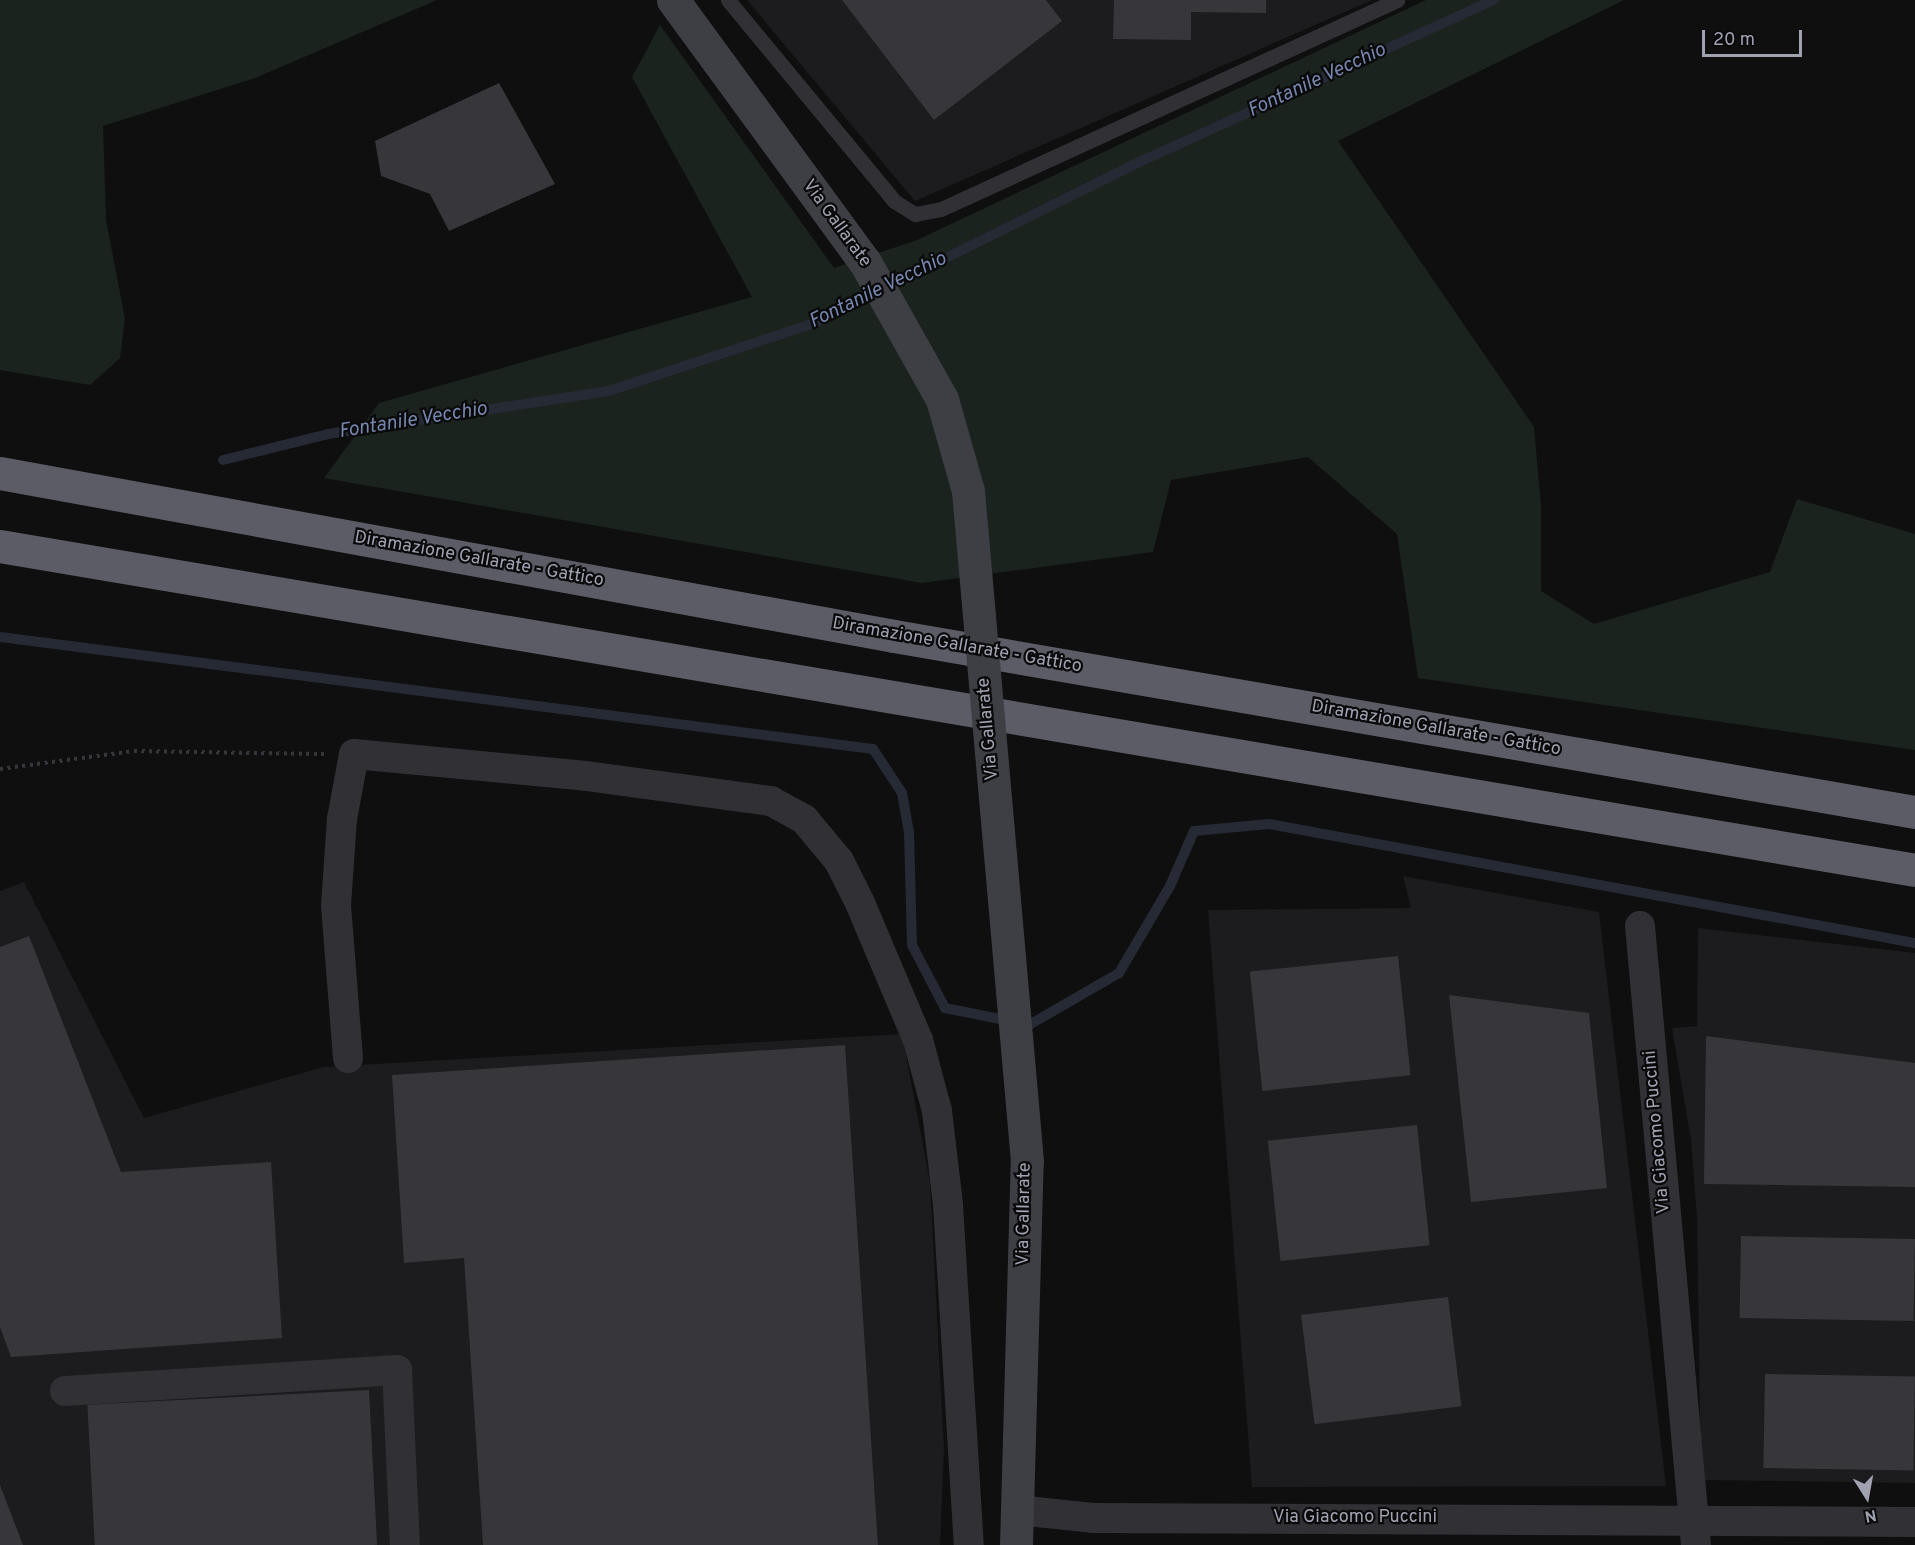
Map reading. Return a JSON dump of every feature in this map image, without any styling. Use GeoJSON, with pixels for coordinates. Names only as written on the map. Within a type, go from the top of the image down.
{"type":"FeatureCollection","features":[{"type":"Feature","properties":{"kind":"highway","name":"Diramazione Gallarate - Gattico"},"geometry":{"type":"LineString","coordinates":[[0,473],[894,636],[1915,812]]}},
{"type":"Feature","properties":{"kind":"highway"},"geometry":{"type":"LineString","coordinates":[[0,546],[1915,870]]}},
{"type":"Feature","properties":{"kind":"main road","name":"Via Gallarate"},"geometry":{"type":"LineString","coordinates":[[673,0],[865,262],[942,399],[968,491],[1027,1161],[1016,1545]]}},
{"type":"Feature","properties":{"kind":"street"},"geometry":{"type":"LineString","coordinates":[[348,1058],[336,906],[342,819],[354,754],[586,776],[771,801],[804,819],[839,861],[918,1040],[937,1111],[948,1205],[969,1545]]}},
{"type":"Feature","properties":{"kind":"street","name":"Via Giacomo Puccini"},"geometry":{"type":"LineString","coordinates":[[1640,926],[1695,1532]]}},
{"type":"Feature","properties":{"kind":"street"},"geometry":{"type":"LineString","coordinates":[[65,1391],[397,1370],[405,1545]]}},
{"type":"Feature","properties":{"kind":"street","name":"Via Giacomo Puccini"},"geometry":{"type":"LineString","coordinates":[[1017,1510],[1093,1518],[1695,1532],[1915,1522]]}},
{"type":"Feature","properties":{"kind":"lane"},"geometry":{"type":"LineString","coordinates":[[728,0],[894,201],[915,214],[941,209],[1397,0]]}},
{"type":"Feature","properties":{"kind":"path"},"geometry":{"type":"LineString","coordinates":[[0,769],[134,751],[354,754]]}},
{"type":"Feature","properties":{"kind":"shaded area"},"geometry":{"type":"Polygon","coordinates":[[[0,0],[437,0],[255,78],[103,126],[106,220],[125,319],[120,358],[90,385],[0,370],[0,0]]]}},
{"type":"Feature","properties":{"kind":"shaded area"},"geometry":{"type":"Polygon","coordinates":[[[747,0],[1372,0],[915,201],[747,0]]]}},
{"type":"Feature","properties":{"kind":"shaded area"},"geometry":{"type":"Polygon","coordinates":[[[1426,0],[1624,0],[1338,141],[1534,427],[1541,506],[1541,591],[1594,624],[1770,572],[1797,499],[1915,534],[1915,750],[1418,678],[1397,534],[1308,457],[1171,480],[1153,552],[922,583],[324,478],[379,403],[752,297],[632,77],[660,25],[834,268],[917,240],[1426,0]]]}},
{"type":"Feature","properties":{"kind":"shaded area"},"geometry":{"type":"Polygon","coordinates":[[[1403,876],[1599,912],[1666,1486],[1252,1487],[1208,910],[1411,908],[1403,876]]]}},
{"type":"Feature","properties":{"kind":"shaded area"},"geometry":{"type":"Polygon","coordinates":[[[24,882],[144,1118],[323,1067],[902,1034],[930,1182],[944,1449],[940,1545],[0,1545],[0,891],[24,882]]]}},
{"type":"Feature","properties":{"kind":"shaded area"},"geometry":{"type":"Polygon","coordinates":[[[1698,928],[1915,953],[1915,1483],[1701,1480],[1697,1217],[1691,1140],[1672,1028],[1697,1026],[1698,928]]]}},
{"type":"Feature","properties":{"kind":"building"},"geometry":{"type":"Polygon","coordinates":[[[842,0],[1046,0],[1062,21],[934,120],[842,0]]]}},
{"type":"Feature","properties":{"kind":"building"},"geometry":{"type":"Polygon","coordinates":[[[1114,0],[1266,0],[1266,13],[1191,12],[1191,40],[1113,39],[1114,0]]]}},
{"type":"Feature","properties":{"kind":"building"},"geometry":{"type":"Polygon","coordinates":[[[499,83],[555,184],[449,231],[430,194],[381,176],[375,141],[499,83]]]}},
{"type":"Feature","properties":{"kind":"building"},"geometry":{"type":"Polygon","coordinates":[[[29,936],[121,1172],[271,1162],[282,1338],[11,1357],[0,1327],[0,947],[29,936]]]}},
{"type":"Feature","properties":{"kind":"building"},"geometry":{"type":"Polygon","coordinates":[[[1398,956],[1411,1075],[1262,1091],[1250,972],[1398,956]]]}},
{"type":"Feature","properties":{"kind":"building"},"geometry":{"type":"Polygon","coordinates":[[[1449,995],[1589,1013],[1607,1188],[1471,1202],[1449,995]]]}},
{"type":"Feature","properties":{"kind":"building"},"geometry":{"type":"Polygon","coordinates":[[[1706,1036],[1915,1063],[1915,1187],[1704,1184],[1706,1036]]]}},
{"type":"Feature","properties":{"kind":"building"},"geometry":{"type":"Polygon","coordinates":[[[845,1045],[878,1545],[483,1545],[464,1258],[404,1263],[392,1075],[845,1045]]]}},
{"type":"Feature","properties":{"kind":"building"},"geometry":{"type":"Polygon","coordinates":[[[1417,1125],[1430,1245],[1280,1261],[1268,1141],[1417,1125]]]}},
{"type":"Feature","properties":{"kind":"building"},"geometry":{"type":"Polygon","coordinates":[[[1741,1236],[1915,1239],[1914,1321],[1740,1318],[1741,1236]]]}},
{"type":"Feature","properties":{"kind":"building"},"geometry":{"type":"Polygon","coordinates":[[[1448,1297],[1461,1406],[1315,1424],[1301,1315],[1448,1297]]]}},
{"type":"Feature","properties":{"kind":"building"},"geometry":{"type":"Polygon","coordinates":[[[1765,1374],[1915,1377],[1913,1471],[1763,1468],[1765,1374]]]}},
{"type":"Feature","properties":{"kind":"building"},"geometry":{"type":"Polygon","coordinates":[[[369,1390],[377,1545],[95,1545],[87,1405],[369,1390]]]}},
{"type":"Feature","properties":{"kind":"building"},"geometry":{"type":"Polygon","coordinates":[[[0,1485],[23,1545],[0,1545],[0,1485]]]}},
{"type":"Feature","properties":{"kind":"waterway","name":"Fontanile Vecchio"},"geometry":{"type":"LineString","coordinates":[[223,460],[328,434],[609,391],[815,323],[1144,160],[1494,0]]}},
{"type":"Feature","properties":{"kind":"waterway"},"geometry":{"type":"LineString","coordinates":[[0,637],[873,749],[902,793],[909,831],[912,945],[945,1008],[1029,1025],[1119,973],[1170,886],[1194,831],[1269,824],[1915,943]]}}]}
